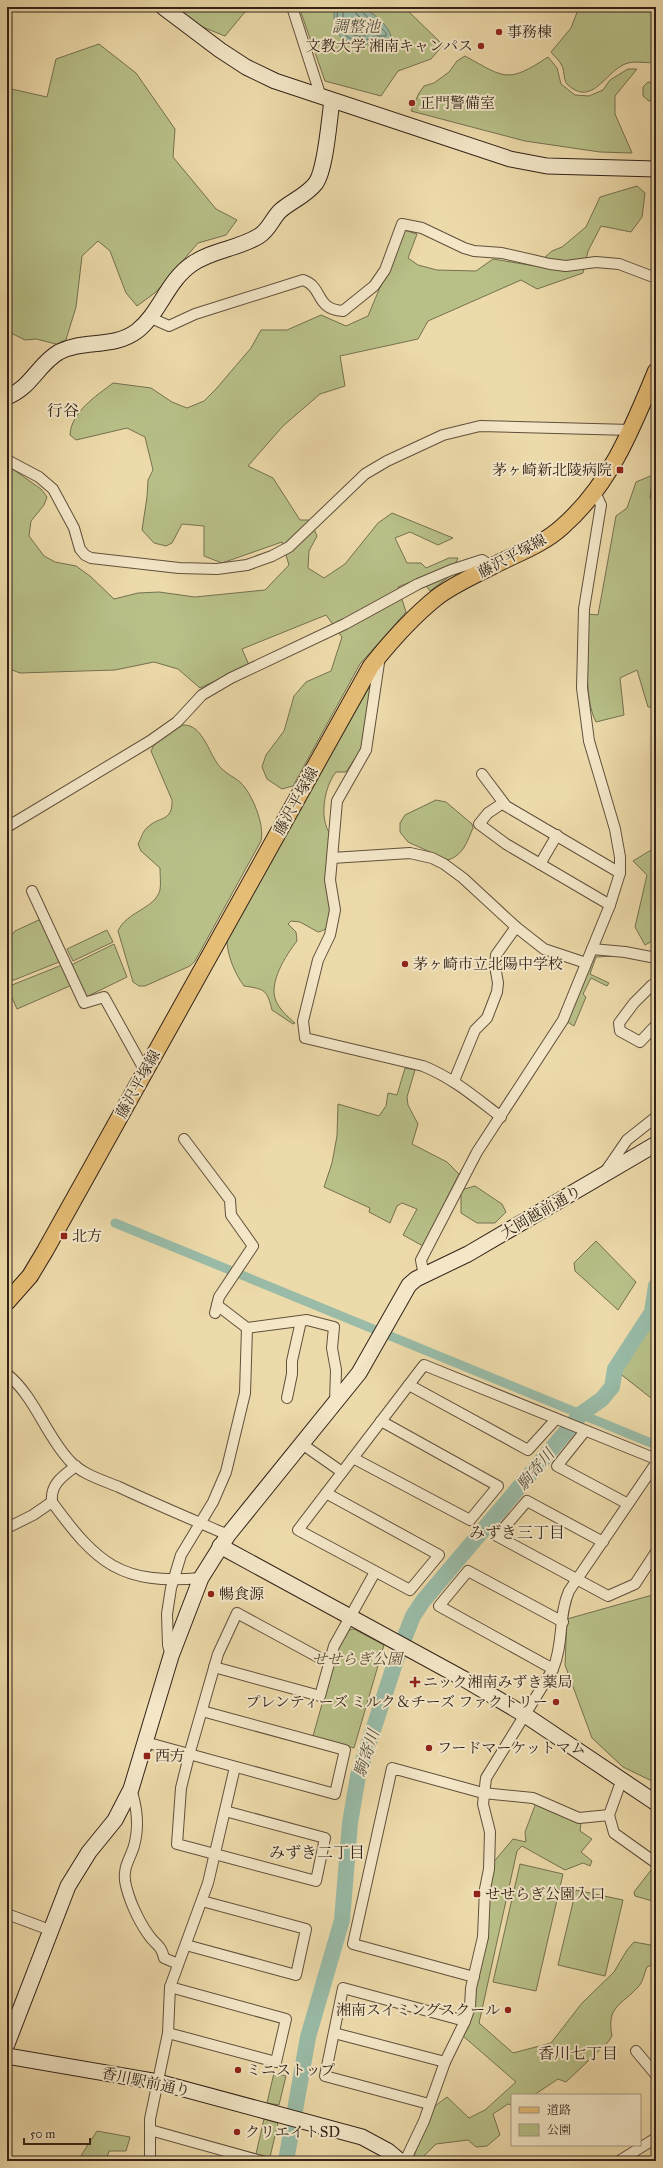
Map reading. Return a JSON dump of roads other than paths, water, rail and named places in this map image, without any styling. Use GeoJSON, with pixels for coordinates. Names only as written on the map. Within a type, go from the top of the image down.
{"type":"FeatureCollection","features":[{"type":"Feature","properties":{"kind":"main road","name":"藤沢平塚線"},"geometry":{"type":"LineString","coordinates":[[7,1302],[30,1276],[45,1251],[371,666],[408,622],[437,597],[491,566],[540,543],[561,528],[595,492],[617,460],[656,371]]}},
{"type":"Feature","properties":{"kind":"street"},"geometry":{"type":"LineString","coordinates":[[163,7],[246,67],[275,81],[327,99],[523,162],[547,166],[656,169]]}},
{"type":"Feature","properties":{"kind":"street"},"geometry":{"type":"LineString","coordinates":[[7,397],[25,387],[58,353],[75,346],[110,343],[122,340],[136,331],[151,318],[167,290],[192,264],[210,253],[259,236],[268,229],[279,212],[306,194],[316,182],[322,166],[327,99],[292,7]]}},
{"type":"Feature","properties":{"kind":"street"},"geometry":{"type":"LineString","coordinates":[[151,318],[169,326],[195,314],[303,280],[310,283],[326,307],[333,310],[343,311],[374,286],[385,270],[402,224],[422,228],[464,248],[474,251],[502,254],[566,266],[596,262],[619,264],[656,278]]}},
{"type":"Feature","properties":{"kind":"street"},"geometry":{"type":"LineString","coordinates":[[7,460],[39,477],[53,489],[74,528],[80,549],[85,555],[91,558],[179,568],[216,569],[247,565],[272,556],[289,547],[365,474],[387,461],[443,435],[480,426],[631,430]]}},
{"type":"Feature","properties":{"kind":"street"},"geometry":{"type":"LineString","coordinates":[[424,1276],[421,1260],[466,1172],[563,1020],[610,905],[620,873],[620,857],[615,828],[589,741],[582,688],[584,609],[601,505],[595,492]]}},
{"type":"Feature","properties":{"kind":"street"},"geometry":{"type":"LineString","coordinates":[[7,827],[150,741],[177,722],[202,695],[231,678],[345,624],[418,584],[451,570],[482,560],[491,566]]}},
{"type":"Feature","properties":{"kind":"street"},"geometry":{"type":"LineString","coordinates":[[381,654],[366,750],[337,801],[330,880],[335,910],[330,935],[318,960],[303,1021],[304,1038],[423,1066],[454,1081],[501,1117]]}},
{"type":"Feature","properties":{"kind":"street"},"geometry":{"type":"LineString","coordinates":[[482,774],[503,803],[620,873]]}},
{"type":"Feature","properties":{"kind":"street"},"geometry":{"type":"LineString","coordinates":[[503,803],[488,814],[479,824],[506,844],[610,905]]}},
{"type":"Feature","properties":{"kind":"street"},"geometry":{"type":"LineString","coordinates":[[540,864],[556,835]]}},
{"type":"Feature","properties":{"kind":"street"},"geometry":{"type":"LineString","coordinates":[[332,858],[410,853],[432,858],[444,864],[462,878],[516,927],[544,949],[586,963]]}},
{"type":"Feature","properties":{"kind":"street"},"geometry":{"type":"LineString","coordinates":[[32,891],[84,1003],[104,997],[145,1071]]}},
{"type":"Feature","properties":{"kind":"street"},"geometry":{"type":"LineString","coordinates":[[454,1081],[475,1030],[487,1018],[497,992],[498,983],[495,966],[496,955],[516,927]]}},
{"type":"Feature","properties":{"kind":"street"},"geometry":{"type":"LineString","coordinates":[[592,949],[625,952],[656,958]]}},
{"type":"Feature","properties":{"kind":"street"},"geometry":{"type":"LineString","coordinates":[[656,985],[652,985],[634,1003],[619,1023],[620,1030],[640,1042],[656,1024]]}},
{"type":"Feature","properties":{"kind":"street"},"geometry":{"type":"LineString","coordinates":[[603,1176],[612,1159],[627,1140],[656,1117]]}},
{"type":"Feature","properties":{"kind":"street"},"geometry":{"type":"LineString","coordinates":[[184,1139],[230,1200],[231,1216],[253,1246],[219,1296],[216,1309],[246,1328],[301,1321],[334,1327],[332,1348],[336,1370],[335,1404]]}},
{"type":"Feature","properties":{"kind":"street","name":"大岡越前通り"},"geometry":{"type":"LineString","coordinates":[[7,2044],[68,1886],[89,1852],[115,1820],[131,1789],[171,1656],[201,1578],[224,1540],[359,1373],[409,1285],[468,1254],[656,1144]]}},
{"type":"Feature","properties":{"kind":"street"},"geometry":{"type":"LineString","coordinates":[[287,1398],[292,1374],[292,1361],[301,1321]]}},
{"type":"Feature","properties":{"kind":"street"},"geometry":{"type":"LineString","coordinates":[[171,1656],[168,1645],[167,1614],[173,1580],[181,1555],[200,1523],[226,1472],[232,1452],[244,1393],[246,1328]]}},
{"type":"Feature","properties":{"kind":"street"},"geometry":{"type":"LineString","coordinates":[[326,1493],[439,1555],[410,1590],[298,1530],[326,1493],[342,1472],[424,1365],[656,1459]]}},
{"type":"Feature","properties":{"kind":"street"},"geometry":{"type":"LineString","coordinates":[[7,1374],[18,1383],[62,1451],[76,1466],[200,1523],[224,1540],[351,1616],[525,1715],[656,1803]]}},
{"type":"Feature","properties":{"kind":"street"},"geometry":{"type":"LineString","coordinates":[[409,1385],[528,1450],[559,1420]]}},
{"type":"Feature","properties":{"kind":"street"},"geometry":{"type":"LineString","coordinates":[[353,1458],[470,1520],[498,1486],[381,1421]]}},
{"type":"Feature","properties":{"kind":"street"},"geometry":{"type":"LineString","coordinates":[[582,1430],[557,1466],[628,1504]]}},
{"type":"Feature","properties":{"kind":"street"},"geometry":{"type":"LineString","coordinates":[[302,1444],[342,1472]]}},
{"type":"Feature","properties":{"kind":"street"},"geometry":{"type":"LineString","coordinates":[[406,2161],[424,2121],[445,2062],[465,2021],[470,2007],[474,1977],[483,1937],[485,1888],[489,1869],[490,1832],[483,1804],[483,1793],[491,1768],[554,1669],[558,1656],[565,1602],[577,1579],[656,1463]]}},
{"type":"Feature","properties":{"kind":"street"},"geometry":{"type":"LineString","coordinates":[[76,1466],[56,1482],[53,1488],[52,1502],[77,1536],[88,1547],[117,1569],[132,1574],[173,1580],[201,1578]]}},
{"type":"Feature","properties":{"kind":"street"},"geometry":{"type":"LineString","coordinates":[[603,1542],[527,1501],[497,1536],[608,1596],[635,1584],[656,1552]]}},
{"type":"Feature","properties":{"kind":"street"},"geometry":{"type":"LineString","coordinates":[[7,1528],[33,1515],[52,1502]]}},
{"type":"Feature","properties":{"kind":"street"},"geometry":{"type":"LineString","coordinates":[[554,1669],[439,1606],[468,1570],[563,1622]]}},
{"type":"Feature","properties":{"kind":"street"},"geometry":{"type":"LineString","coordinates":[[214,1667],[320,1696],[334,1646],[375,1572]]}},
{"type":"Feature","properties":{"kind":"street"},"geometry":{"type":"LineString","coordinates":[[225,1811],[325,1838],[316,1881],[177,1844],[181,1788],[189,1755],[218,1654],[237,1613],[329,1663]]}},
{"type":"Feature","properties":{"kind":"street"},"geometry":{"type":"LineString","coordinates":[[145,1742],[335,1794],[345,1750],[202,1712]]}},
{"type":"Feature","properties":{"kind":"street"},"geometry":{"type":"LineString","coordinates":[[150,2161],[152,2108],[168,2033],[170,1987],[202,1901],[215,1854],[235,1767]]}},
{"type":"Feature","properties":{"kind":"street"},"geometry":{"type":"LineString","coordinates":[[474,1977],[353,1944],[392,1768],[483,1793],[533,1798],[579,1818],[609,1815]]}},
{"type":"Feature","properties":{"kind":"street"},"geometry":{"type":"LineString","coordinates":[[622,1780],[609,1815],[614,1833],[656,1863]]}},
{"type":"Feature","properties":{"kind":"street"},"geometry":{"type":"LineString","coordinates":[[131,1789],[137,1813],[137,1829],[134,1846],[124,1870],[125,1882],[141,1924],[149,1936],[162,1948],[164,1958],[178,1964]]}},
{"type":"Feature","properties":{"kind":"street"},"geometry":{"type":"LineString","coordinates":[[186,1945],[296,1975],[306,1929],[202,1901]]}},
{"type":"Feature","properties":{"kind":"street"},"geometry":{"type":"LineString","coordinates":[[7,1914],[50,1930]]}},
{"type":"Feature","properties":{"kind":"street"},"geometry":{"type":"LineString","coordinates":[[168,2033],[276,2062],[286,2019],[170,1987]]}},
{"type":"Feature","properties":{"kind":"street"},"geometry":{"type":"LineString","coordinates":[[430,2104],[325,2076],[343,1988],[465,2021]]}},
{"type":"Feature","properties":{"kind":"street"},"geometry":{"type":"LineString","coordinates":[[334,2033],[445,2062]]}},
{"type":"Feature","properties":{"kind":"street"},"geometry":{"type":"LineString","coordinates":[[636,2050],[656,2075]]}},
{"type":"Feature","properties":{"kind":"street","name":"香川駅前通り"},"geometry":{"type":"LineString","coordinates":[[7,2056],[158,2082],[362,2137],[388,2151],[400,2161]]}},
{"type":"Feature","properties":{"kind":"street"},"geometry":{"type":"LineString","coordinates":[[150,2130],[261,2161]]}},
{"type":"Feature","properties":{"kind":"street"},"geometry":{"type":"LineString","coordinates":[[619,2161],[656,2138]]}},
{"type":"Feature","properties":{"kind":"water","name":"調整池"},"geometry":{"type":"Polygon","coordinates":[[[354,6],[364,9],[375,15],[384,24],[388,29],[391,38],[385,41],[377,39],[362,46],[346,41],[341,38],[336,28],[334,7],[354,6]]]}},
{"type":"Feature","properties":{"kind":"waterway"},"geometry":{"type":"LineString","coordinates":[[115,1223],[656,1445]]}},
{"type":"Feature","properties":{"kind":"waterway","name":"駒寄川"},"geometry":{"type":"LineString","coordinates":[[286,2161],[308,2037],[342,1920],[350,1823],[358,1776],[398,1654],[413,1616],[423,1601],[581,1414],[602,1399],[612,1387],[615,1369],[652,1312],[656,1286]]}},
{"type":"Feature","properties":{"kind":"place","name":"事務棟"},"geometry":{"type":"Point","coordinates":[499,32]}},
{"type":"Feature","properties":{"kind":"place","name":"文教大学 湘南キャンパス"},"geometry":{"type":"Point","coordinates":[481,46]}},
{"type":"Feature","properties":{"kind":"place","name":"正門警備室"},"geometry":{"type":"Point","coordinates":[412,103]}},
{"type":"Feature","properties":{"kind":"place","name":"茅ヶ崎新北陵病院"},"geometry":{"type":"Point","coordinates":[620,470]}},
{"type":"Feature","properties":{"kind":"place","name":"茅ヶ崎市立北陽中学校"},"geometry":{"type":"Point","coordinates":[405,964]}},
{"type":"Feature","properties":{"kind":"place","name":"北方"},"geometry":{"type":"Point","coordinates":[64,1236]}},
{"type":"Feature","properties":{"kind":"place","name":"暢食源"},"geometry":{"type":"Point","coordinates":[211,1594]}},
{"type":"Feature","properties":{"kind":"place","name":"ニック湘南みずき薬局"},"geometry":{"type":"Point","coordinates":[415,1682]}},
{"type":"Feature","properties":{"kind":"place","name":"プレンティーズ ミルク＆チーズ ファクトリー"},"geometry":{"type":"Point","coordinates":[556,1702]}},
{"type":"Feature","properties":{"kind":"place","name":"フードマーケットマム"},"geometry":{"type":"Point","coordinates":[429,1748]}},
{"type":"Feature","properties":{"kind":"place","name":"西方"},"geometry":{"type":"Point","coordinates":[147,1756]}},
{"type":"Feature","properties":{"kind":"place","name":"せせらぎ公園入口"},"geometry":{"type":"Point","coordinates":[477,1894]}},
{"type":"Feature","properties":{"kind":"place","name":"湘南スイミングスクール"},"geometry":{"type":"Point","coordinates":[508,2010]}},
{"type":"Feature","properties":{"kind":"place","name":"ミニストップ"},"geometry":{"type":"Point","coordinates":[238,2070]}},
{"type":"Feature","properties":{"kind":"place","name":"クリエイトSD"},"geometry":{"type":"Point","coordinates":[237,2132]}},
{"type":"Feature","properties":{"kind":"district","name":"行谷"},"geometry":{"type":"Point","coordinates":[63,410]}},
{"type":"Feature","properties":{"kind":"district","name":"みずき三丁目"},"geometry":{"type":"Point","coordinates":[517,1532]}},
{"type":"Feature","properties":{"kind":"district","name":"みずき二丁目"},"geometry":{"type":"Point","coordinates":[317,1852]}},
{"type":"Feature","properties":{"kind":"district","name":"香川七丁目"},"geometry":{"type":"Point","coordinates":[578,2053]}},
{"type":"Feature","properties":{"kind":"park label","name":"せせらぎ公園"},"geometry":{"type":"Point","coordinates":[357,1659]}}]}
